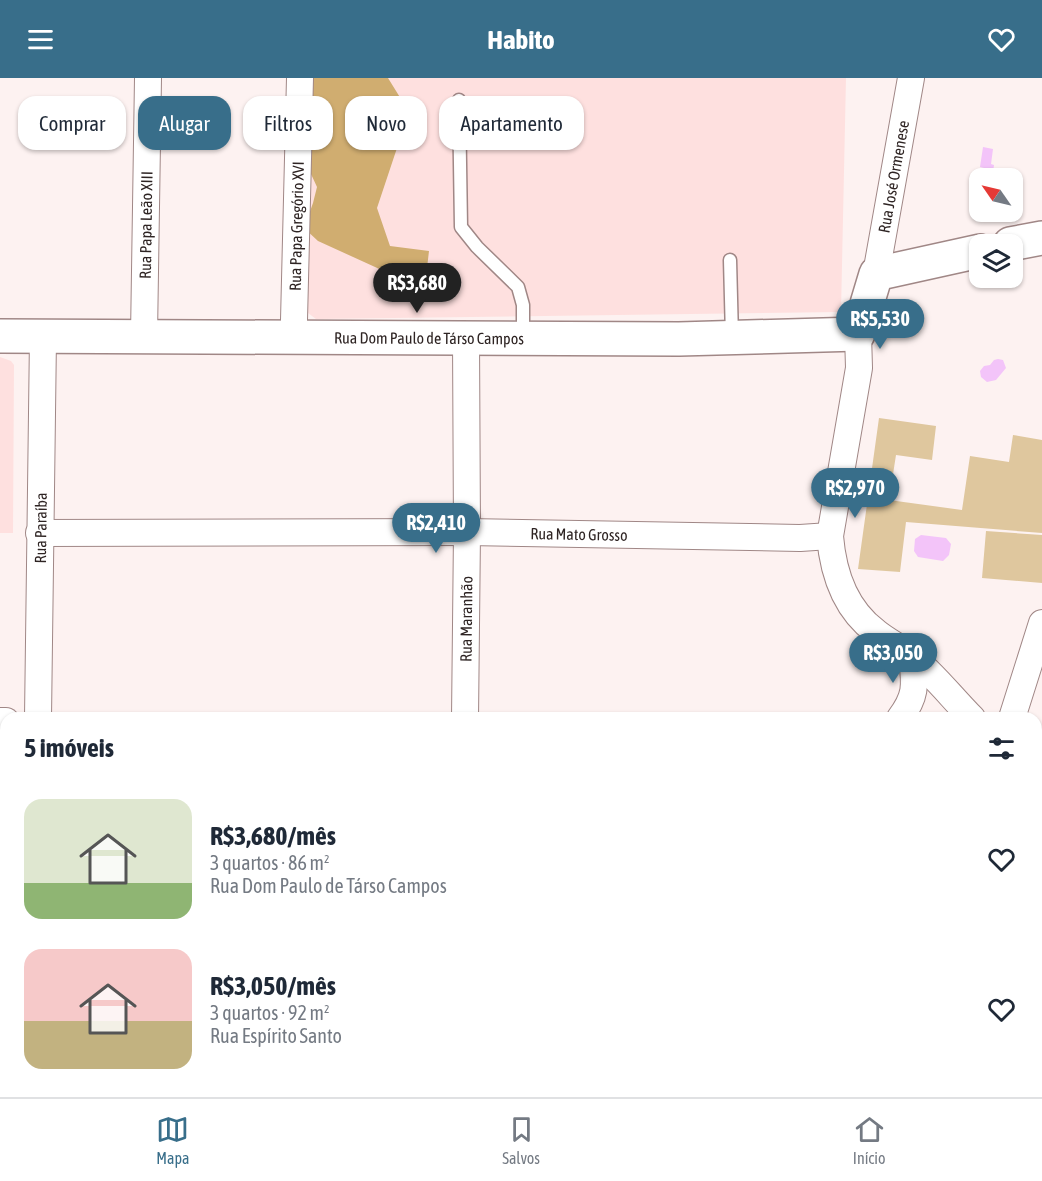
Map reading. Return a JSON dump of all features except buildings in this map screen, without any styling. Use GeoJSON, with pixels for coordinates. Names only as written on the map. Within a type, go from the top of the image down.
{"type":"FeatureCollection","features":[{"type":"Feature","properties":{"kind":"street","name":"Rua Papa Leão XIII"},"geometry":{"type":"LineString","coordinates":[[144,336],[148,78]]}},
{"type":"Feature","properties":{"kind":"street","name":"Rua Papa Gregório XVI"},"geometry":{"type":"LineString","coordinates":[[295,338],[300,78]]}},
{"type":"Feature","properties":{"kind":"street","name":"Rua José Ormenese"},"geometry":{"type":"LineString","coordinates":[[876,274],[886,228],[910,78]]}},
{"type":"Feature","properties":{"kind":"street"},"geometry":{"type":"LineString","coordinates":[[1023,242],[1042,238]]}},
{"type":"Feature","properties":{"kind":"street"},"geometry":{"type":"LineString","coordinates":[[966,712],[912,657],[874,631],[854,610],[836,576],[830,536],[859,368],[858,334],[876,274],[969,253]]}},
{"type":"Feature","properties":{"kind":"street","name":"Rua Dom Paulo de Társo Campos"},"geometry":{"type":"LineString","coordinates":[[0,336],[732,339],[858,334]]}},
{"type":"Feature","properties":{"kind":"street","name":"Rua Paraíba"},"geometry":{"type":"LineString","coordinates":[[38,712],[43,337]]}},
{"type":"Feature","properties":{"kind":"street","name":"Rua Maranhão"},"geometry":{"type":"LineString","coordinates":[[465,712],[466,339]]}},
{"type":"Feature","properties":{"kind":"street","name":"Rua Mato Grosso"},"geometry":{"type":"LineString","coordinates":[[39,533],[467,532],[800,538],[830,536]]}},
{"type":"Feature","properties":{"kind":"street"},"geometry":{"type":"LineString","coordinates":[[1014,712],[1042,623]]}},
{"type":"Feature","properties":{"kind":"street"},"geometry":{"type":"LineString","coordinates":[[904,712],[910,704],[915,689],[912,657]]}},
{"type":"Feature","properties":{"kind":"lane"},"geometry":{"type":"LineString","coordinates":[[460,150],[461,227],[477,247],[518,287],[523,305],[523,339]]}},
{"type":"Feature","properties":{"kind":"lane"},"geometry":{"type":"LineString","coordinates":[[730,261],[732,339]]}},
{"type":"Feature","properties":{"kind":"shaded area"},"geometry":{"type":"Polygon","coordinates":[[[308,78],[388,78],[399,96],[345,96],[345,150],[396,150],[377,208],[390,246],[429,251],[427,268],[386,272],[318,241],[304,228],[317,187],[305,161],[305,150],[333,150],[333,96],[310,96],[307,89],[308,78]]]}},
{"type":"Feature","properties":{"kind":"shaded area"},"geometry":{"type":"Polygon","coordinates":[[[311,78],[846,78],[841,312],[316,319],[308,313],[305,301],[309,150],[333,150],[333,96],[311,96],[311,78]]]}},
{"type":"Feature","properties":{"kind":"shaded area"},"geometry":{"type":"Polygon","coordinates":[[[983,147],[993,149],[991,164],[994,165],[994,168],[980,167],[983,147]]]}},
{"type":"Feature","properties":{"kind":"shaded area"},"geometry":{"type":"Polygon","coordinates":[[[0,357],[11,361],[14,365],[13,533],[0,533],[0,357]]]}},
{"type":"Feature","properties":{"kind":"shaded area"},"geometry":{"type":"Polygon","coordinates":[[[998,359],[1003,360],[1006,368],[996,380],[987,382],[981,377],[980,371],[984,366],[998,359]]]}},
{"type":"Feature","properties":{"kind":"shaded area"},"geometry":{"type":"Polygon","coordinates":[[[879,418],[936,426],[932,460],[896,455],[889,500],[962,510],[970,456],[1009,462],[1013,435],[1042,440],[1042,533],[906,522],[900,572],[858,569],[879,418]]]}},
{"type":"Feature","properties":{"kind":"shaded area"},"geometry":{"type":"Polygon","coordinates":[[[986,531],[1042,535],[1042,583],[982,578],[986,531]]]}},
{"type":"Feature","properties":{"kind":"shaded area"},"geometry":{"type":"Polygon","coordinates":[[[921,535],[946,538],[951,544],[949,555],[943,561],[918,557],[914,551],[915,539],[921,535]]]}}]}
